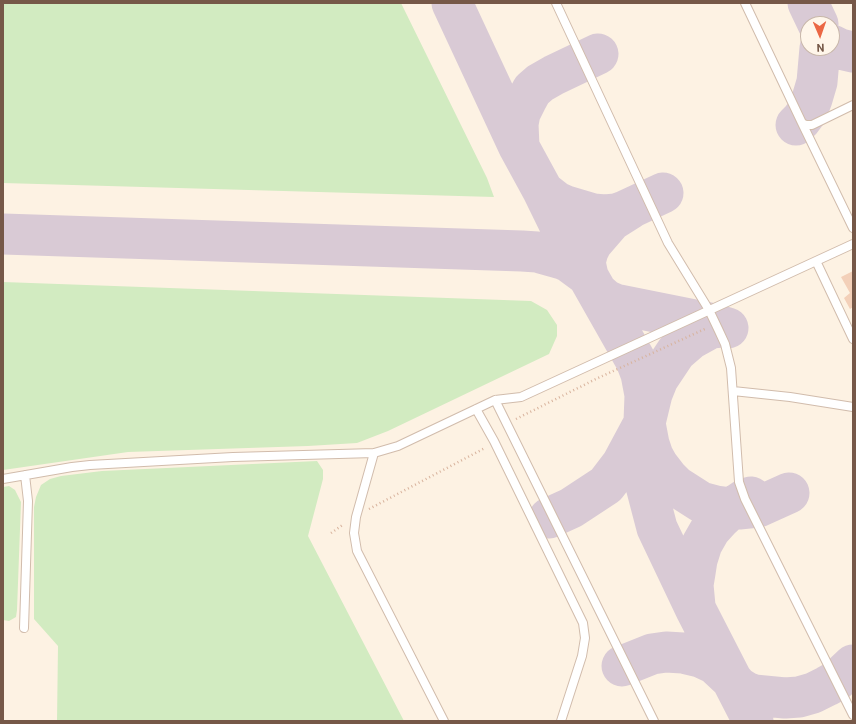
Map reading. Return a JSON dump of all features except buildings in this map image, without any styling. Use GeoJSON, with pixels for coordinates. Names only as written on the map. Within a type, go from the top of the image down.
{"type":"FeatureCollection","features":[{"type":"Feature","properties":{"kind":"lane"},"geometry":{"type":"LineString","coordinates":[[556,3],[668,243],[709,310],[725,344],[731,368],[739,482],[744,497],[853,715]]}},
{"type":"Feature","properties":{"kind":"lane"},"geometry":{"type":"LineString","coordinates":[[744,3],[853,228]]}},
{"type":"Feature","properties":{"kind":"lane"},"geometry":{"type":"LineString","coordinates":[[802,123],[812,125],[853,105]]}},
{"type":"Feature","properties":{"kind":"lane"},"geometry":{"type":"LineString","coordinates":[[3,479],[90,465],[233,457],[374,453],[398,446],[495,400],[521,397],[853,244]]}},
{"type":"Feature","properties":{"kind":"lane"},"geometry":{"type":"LineString","coordinates":[[816,261],[853,339]]}},
{"type":"Feature","properties":{"kind":"lane"},"geometry":{"type":"LineString","coordinates":[[733,390],[853,407]]}},
{"type":"Feature","properties":{"kind":"lane"},"geometry":{"type":"LineString","coordinates":[[495,400],[654,721]]}},
{"type":"Feature","properties":{"kind":"lane"},"geometry":{"type":"LineString","coordinates":[[476,409],[494,441],[583,623],[585,638],[582,656],[561,721]]}},
{"type":"Feature","properties":{"kind":"lane"},"geometry":{"type":"LineString","coordinates":[[374,453],[356,517],[354,533],[357,551],[444,721]]}},
{"type":"Feature","properties":{"kind":"lane"},"geometry":{"type":"LineString","coordinates":[[24,628],[28,501],[25,475]]}},
{"type":"Feature","properties":{"kind":"path"},"geometry":{"type":"LineString","coordinates":[[508,427],[515,419],[591,381],[715,324]]}},
{"type":"Feature","properties":{"kind":"path"},"geometry":{"type":"LineString","coordinates":[[331,533],[356,517],[487,447],[494,441]]}},
{"type":"Feature","properties":{"kind":"green space"},"geometry":{"type":"Polygon","coordinates":[[[3,3],[401,3],[487,178],[494,197],[3,183],[3,3]]]}},
{"type":"Feature","properties":{"kind":"green space"},"geometry":{"type":"Polygon","coordinates":[[[3,282],[531,301],[547,310],[557,325],[557,336],[549,354],[388,431],[357,443],[128,452],[3,470],[3,282]]]}},
{"type":"Feature","properties":{"kind":"green space"},"geometry":{"type":"Polygon","coordinates":[[[317,461],[323,470],[323,479],[308,536],[404,721],[57,721],[58,646],[34,619],[34,507],[41,485],[50,479],[61,476],[102,471],[317,461]]]}},
{"type":"Feature","properties":{"kind":"green space"},"geometry":{"type":"Polygon","coordinates":[[[9,486],[15,490],[21,502],[17,610],[16,617],[9,621],[3,620],[3,487],[9,486]]]}},
{"type":"Feature","properties":{"kind":"taxiway"},"geometry":{"type":"LineString","coordinates":[[452,3],[519,147],[564,234],[636,361],[641,374],[645,395],[643,449],[646,486],[657,528],[696,610],[753,721]]}},
{"type":"Feature","properties":{"kind":"taxiway"},"geometry":{"type":"LineString","coordinates":[[808,3],[814,16]]}},
{"type":"Feature","properties":{"kind":"taxiway"},"geometry":{"type":"LineString","coordinates":[[840,49],[853,52]]}},
{"type":"Feature","properties":{"kind":"taxiway"},"geometry":{"type":"LineString","coordinates":[[519,147],[518,124],[520,113],[532,90],[540,83],[554,75],[598,54]]}},
{"type":"Feature","properties":{"kind":"taxiway"},"geometry":{"type":"LineString","coordinates":[[796,125],[807,112],[812,99],[817,82],[819,56]]}},
{"type":"Feature","properties":{"kind":"taxiway"},"geometry":{"type":"LineString","coordinates":[[543,191],[557,202],[593,214],[616,214],[630,209],[611,221],[592,243],[585,262],[588,276]]}},
{"type":"Feature","properties":{"kind":"taxiway"},"geometry":{"type":"LineString","coordinates":[[605,220],[663,193]]}},
{"type":"Feature","properties":{"kind":"taxiway"},"geometry":{"type":"LineString","coordinates":[[3,234],[537,252],[569,262],[588,276]]}},
{"type":"Feature","properties":{"kind":"taxiway"},"geometry":{"type":"LineString","coordinates":[[597,292],[606,300],[615,304],[715,324],[728,328]]}},
{"type":"Feature","properties":{"kind":"taxiway"},"geometry":{"type":"LineString","coordinates":[[722,327],[711,328],[691,339],[676,352],[658,379],[652,394],[645,423],[653,456],[658,465],[676,486],[701,502],[716,506],[739,509],[758,507],[789,493]]}},
{"type":"Feature","properties":{"kind":"taxiway"},"geometry":{"type":"LineString","coordinates":[[549,518],[571,508],[606,485],[622,464],[644,423]]}},
{"type":"Feature","properties":{"kind":"taxiway"},"geometry":{"type":"LineString","coordinates":[[695,606],[693,585],[697,560],[702,544],[710,530],[720,519],[733,507],[751,497]]}},
{"type":"Feature","properties":{"kind":"taxiway"},"geometry":{"type":"LineString","coordinates":[[622,666],[652,654],[666,652],[683,653],[700,657],[715,664],[738,687],[746,692],[754,695],[785,698],[799,697],[813,693],[836,681],[853,665]]}}]}
